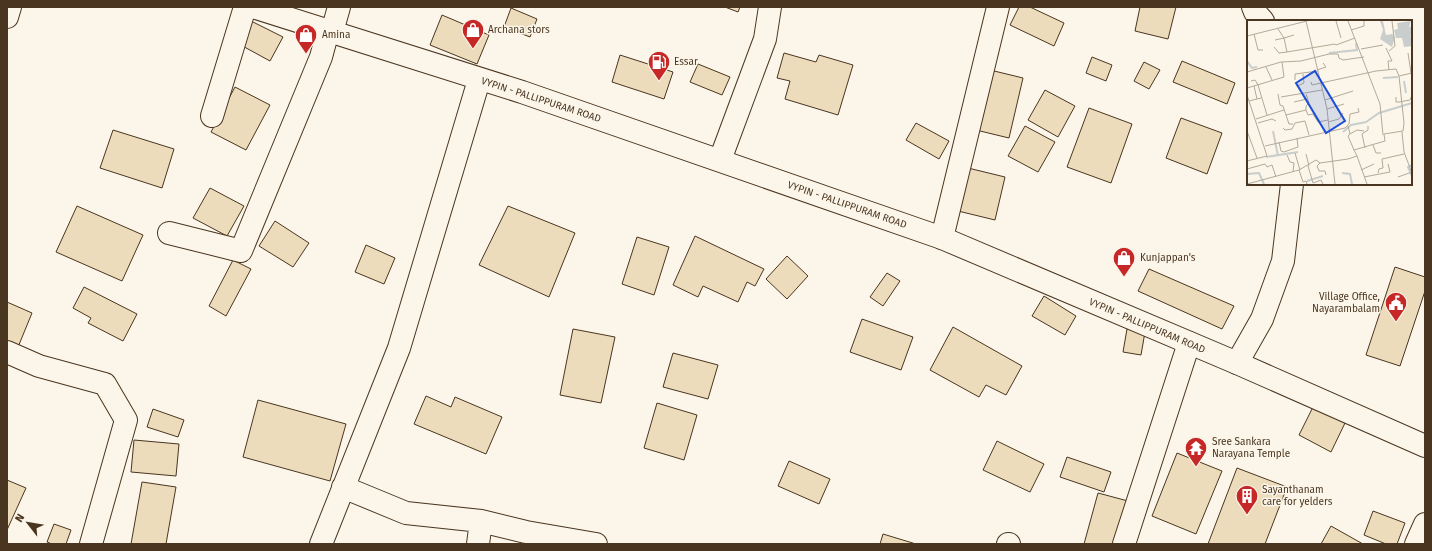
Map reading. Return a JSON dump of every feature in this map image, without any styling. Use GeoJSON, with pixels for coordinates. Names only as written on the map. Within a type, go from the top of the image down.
{"type":"FeatureCollection","features":[{"type":"Feature","properties":{"kind":"street"},"geometry":{"type":"LineString","coordinates":[[7,17],[10,7]]}},
{"type":"Feature","properties":{"kind":"street"},"geometry":{"type":"LineString","coordinates":[[212,116],[245,7]]}},
{"type":"Feature","properties":{"kind":"street","name":"VYPIN - PALLIPPURAM ROAD"},"geometry":{"type":"LineString","coordinates":[[252,7],[530,95],[942,238],[1189,343],[1425,446]]}},
{"type":"Feature","properties":{"kind":"street"},"geometry":{"type":"LineString","coordinates":[[169,233],[241,251],[339,7]]}},
{"type":"Feature","properties":{"kind":"street"},"geometry":{"type":"LineString","coordinates":[[720,160],[765,39],[770,7]]}},
{"type":"Feature","properties":{"kind":"street"},"geometry":{"type":"LineString","coordinates":[[942,238],[998,7]]}},
{"type":"Feature","properties":{"kind":"street"},"geometry":{"type":"LineString","coordinates":[[1253,7],[1255,12],[1262,20]]}},
{"type":"Feature","properties":{"kind":"street"},"geometry":{"type":"LineString","coordinates":[[321,544],[342,487],[398,348],[479,80]]}},
{"type":"Feature","properties":{"kind":"street"},"geometry":{"type":"LineString","coordinates":[[1237,364],[1262,319],[1283,261],[1292,185]]}},
{"type":"Feature","properties":{"kind":"street"},"geometry":{"type":"LineString","coordinates":[[1124,544],[1189,343]]}},
{"type":"Feature","properties":{"kind":"street"},"geometry":{"type":"LineString","coordinates":[[7,352],[39,366],[105,384],[126,420],[91,544]]}},
{"type":"Feature","properties":{"kind":"street"},"geometry":{"type":"LineString","coordinates":[[342,487],[406,513],[482,521],[526,532],[596,544]]}},
{"type":"Feature","properties":{"kind":"street"},"geometry":{"type":"LineString","coordinates":[[478,544],[482,521]]}},
{"type":"Feature","properties":{"kind":"street"},"geometry":{"type":"LineString","coordinates":[[1416,544],[1425,524]]}},
{"type":"Feature","properties":{"kind":"building"},"geometry":{"type":"Polygon","coordinates":[[[725,7],[740,7],[738,12],[725,7]]]}},
{"type":"Feature","properties":{"kind":"building"},"geometry":{"type":"Polygon","coordinates":[[[1019,7],[1030,7],[1064,23],[1054,46],[1010,25],[1019,7]]]}},
{"type":"Feature","properties":{"kind":"building"},"geometry":{"type":"Polygon","coordinates":[[[1140,7],[1176,7],[1168,39],[1135,31],[1140,7]]]}},
{"type":"Feature","properties":{"kind":"building"},"geometry":{"type":"Polygon","coordinates":[[[511,8],[537,19],[530,37],[504,27],[511,8]]]}},
{"type":"Feature","properties":{"kind":"building"},"geometry":{"type":"Polygon","coordinates":[[[442,15],[489,35],[477,64],[430,45],[442,15]]]}},
{"type":"Feature","properties":{"kind":"building"},"geometry":{"type":"Polygon","coordinates":[[[249,20],[283,37],[270,61],[237,43],[249,20]]]}},
{"type":"Feature","properties":{"kind":"building"},"geometry":{"type":"Polygon","coordinates":[[[784,53],[816,62],[819,55],[853,65],[838,115],[785,99],[790,81],[777,78],[784,53]]]}},
{"type":"Feature","properties":{"kind":"building"},"geometry":{"type":"Polygon","coordinates":[[[620,55],[673,72],[664,99],[612,82],[620,55]]]}},
{"type":"Feature","properties":{"kind":"building"},"geometry":{"type":"Polygon","coordinates":[[[1092,57],[1112,65],[1106,81],[1086,73],[1092,57]]]}},
{"type":"Feature","properties":{"kind":"building"},"geometry":{"type":"Polygon","coordinates":[[[1182,61],[1235,83],[1227,104],[1173,82],[1182,61]]]}},
{"type":"Feature","properties":{"kind":"building"},"geometry":{"type":"Polygon","coordinates":[[[1144,62],[1160,70],[1149,89],[1134,81],[1144,62]]]}},
{"type":"Feature","properties":{"kind":"building"},"geometry":{"type":"Polygon","coordinates":[[[698,64],[730,77],[722,95],[690,82],[698,64]]]}},
{"type":"Feature","properties":{"kind":"building"},"geometry":{"type":"Polygon","coordinates":[[[990,70],[1023,78],[1009,138],[976,130],[990,70]]]}},
{"type":"Feature","properties":{"kind":"building"},"geometry":{"type":"Polygon","coordinates":[[[235,87],[270,105],[246,150],[211,132],[235,87]]]}},
{"type":"Feature","properties":{"kind":"building"},"geometry":{"type":"Polygon","coordinates":[[[1045,90],[1075,106],[1058,137],[1028,120],[1045,90]]]}},
{"type":"Feature","properties":{"kind":"building"},"geometry":{"type":"Polygon","coordinates":[[[1089,108],[1132,124],[1111,183],[1067,167],[1089,108]]]}},
{"type":"Feature","properties":{"kind":"building"},"geometry":{"type":"Polygon","coordinates":[[[1181,118],[1222,133],[1207,174],[1166,158],[1181,118]]]}},
{"type":"Feature","properties":{"kind":"building"},"geometry":{"type":"Polygon","coordinates":[[[916,123],[949,141],[939,159],[906,140],[916,123]]]}},
{"type":"Feature","properties":{"kind":"building"},"geometry":{"type":"Polygon","coordinates":[[[1025,126],[1055,142],[1038,172],[1008,156],[1025,126]]]}},
{"type":"Feature","properties":{"kind":"building"},"geometry":{"type":"Polygon","coordinates":[[[113,130],[174,149],[162,188],[100,168],[113,130]]]}},
{"type":"Feature","properties":{"kind":"building"},"geometry":{"type":"Polygon","coordinates":[[[968,168],[1005,177],[995,220],[958,211],[968,168]]]}},
{"type":"Feature","properties":{"kind":"building"},"geometry":{"type":"Polygon","coordinates":[[[210,188],[244,206],[227,236],[193,218],[210,188]]]}},
{"type":"Feature","properties":{"kind":"building"},"geometry":{"type":"Polygon","coordinates":[[[77,206],[143,235],[122,281],[56,252],[77,206]]]}},
{"type":"Feature","properties":{"kind":"building"},"geometry":{"type":"Polygon","coordinates":[[[508,206],[575,233],[549,297],[479,265],[508,206]]]}},
{"type":"Feature","properties":{"kind":"building"},"geometry":{"type":"Polygon","coordinates":[[[275,221],[309,243],[293,267],[259,246],[275,221]]]}},
{"type":"Feature","properties":{"kind":"building"},"geometry":{"type":"Polygon","coordinates":[[[695,236],[764,269],[755,286],[747,282],[738,302],[703,286],[698,297],[673,285],[695,236]]]}},
{"type":"Feature","properties":{"kind":"building"},"geometry":{"type":"Polygon","coordinates":[[[637,237],[669,247],[654,295],[622,284],[637,237]]]}},
{"type":"Feature","properties":{"kind":"building"},"geometry":{"type":"Polygon","coordinates":[[[366,245],[395,258],[384,284],[355,272],[366,245]]]}},
{"type":"Feature","properties":{"kind":"building"},"geometry":{"type":"Polygon","coordinates":[[[787,256],[808,276],[787,299],[766,279],[787,256]]]}},
{"type":"Feature","properties":{"kind":"building"},"geometry":{"type":"Polygon","coordinates":[[[233,260],[251,269],[226,316],[209,306],[233,260]]]}},
{"type":"Feature","properties":{"kind":"building","name":"Village Office, Nayarambalam"},"geometry":{"type":"Polygon","coordinates":[[[1395,267],[1425,277],[1425,291],[1400,366],[1366,355],[1395,267]]]}},
{"type":"Feature","properties":{"kind":"building"},"geometry":{"type":"Polygon","coordinates":[[[1149,269],[1234,306],[1222,329],[1138,291],[1149,269]]]}},
{"type":"Feature","properties":{"kind":"building"},"geometry":{"type":"Polygon","coordinates":[[[887,273],[900,281],[883,306],[870,297],[887,273]]]}},
{"type":"Feature","properties":{"kind":"building"},"geometry":{"type":"Polygon","coordinates":[[[84,287],[137,314],[123,341],[88,323],[91,318],[73,308],[84,287]]]}},
{"type":"Feature","properties":{"kind":"building"},"geometry":{"type":"Polygon","coordinates":[[[1044,296],[1076,316],[1065,335],[1032,316],[1044,296]]]}},
{"type":"Feature","properties":{"kind":"building"},"geometry":{"type":"Polygon","coordinates":[[[7,302],[32,313],[16,352],[7,349],[7,302]]]}},
{"type":"Feature","properties":{"kind":"building"},"geometry":{"type":"Polygon","coordinates":[[[862,319],[913,337],[901,370],[850,352],[862,319]]]}},
{"type":"Feature","properties":{"kind":"building"},"geometry":{"type":"Polygon","coordinates":[[[953,327],[1022,366],[1006,395],[986,385],[979,397],[930,370],[953,327]]]}},
{"type":"Feature","properties":{"kind":"building"},"geometry":{"type":"Polygon","coordinates":[[[573,329],[615,337],[601,403],[560,395],[573,329]]]}},
{"type":"Feature","properties":{"kind":"building"},"geometry":{"type":"Polygon","coordinates":[[[1127,329],[1145,332],[1141,355],[1123,352],[1127,329]]]}},
{"type":"Feature","properties":{"kind":"building"},"geometry":{"type":"Polygon","coordinates":[[[673,353],[718,365],[708,399],[663,387],[673,353]]]}},
{"type":"Feature","properties":{"kind":"building"},"geometry":{"type":"Polygon","coordinates":[[[426,396],[451,407],[455,397],[502,417],[486,454],[414,424],[426,396]]]}},
{"type":"Feature","properties":{"kind":"building"},"geometry":{"type":"Polygon","coordinates":[[[258,400],[346,424],[330,481],[243,457],[258,400]]]}},
{"type":"Feature","properties":{"kind":"building"},"geometry":{"type":"Polygon","coordinates":[[[657,403],[697,415],[684,460],[644,448],[657,403]]]}},
{"type":"Feature","properties":{"kind":"building"},"geometry":{"type":"Polygon","coordinates":[[[1313,407],[1345,423],[1331,452],[1299,435],[1313,407]]]}},
{"type":"Feature","properties":{"kind":"building"},"geometry":{"type":"Polygon","coordinates":[[[153,409],[184,420],[178,437],[147,427],[153,409]]]}},
{"type":"Feature","properties":{"kind":"building"},"geometry":{"type":"Polygon","coordinates":[[[134,440],[179,444],[176,476],[131,472],[134,440]]]}},
{"type":"Feature","properties":{"kind":"building"},"geometry":{"type":"Polygon","coordinates":[[[997,441],[1044,464],[1030,492],[983,470],[997,441]]]}},
{"type":"Feature","properties":{"kind":"building"},"geometry":{"type":"Polygon","coordinates":[[[1177,453],[1222,471],[1196,534],[1152,516],[1177,453]]]}},
{"type":"Feature","properties":{"kind":"building"},"geometry":{"type":"Polygon","coordinates":[[[1067,457],[1111,472],[1104,492],[1060,477],[1067,457]]]}},
{"type":"Feature","properties":{"kind":"building"},"geometry":{"type":"Polygon","coordinates":[[[789,461],[830,479],[819,504],[778,486],[789,461]]]}},
{"type":"Feature","properties":{"kind":"building","name":"Sayanthanam care for yelders"},"geometry":{"type":"Polygon","coordinates":[[[1237,468],[1287,487],[1265,544],[1208,544],[1237,468]]]}},
{"type":"Feature","properties":{"kind":"building"},"geometry":{"type":"Polygon","coordinates":[[[7,480],[26,488],[7,530],[7,480]]]}},
{"type":"Feature","properties":{"kind":"building"},"geometry":{"type":"Polygon","coordinates":[[[142,482],[176,487],[166,544],[131,544],[142,482]]]}},
{"type":"Feature","properties":{"kind":"building"},"geometry":{"type":"Polygon","coordinates":[[[1098,493],[1128,501],[1117,544],[1084,544],[1098,493]]]}},
{"type":"Feature","properties":{"kind":"building"},"geometry":{"type":"Polygon","coordinates":[[[1373,511],[1405,523],[1397,544],[1386,544],[1364,535],[1373,511]]]}},
{"type":"Feature","properties":{"kind":"building"},"geometry":{"type":"Polygon","coordinates":[[[54,524],[71,530],[66,544],[52,544],[47,542],[54,524]]]}},
{"type":"Feature","properties":{"kind":"building"},"geometry":{"type":"Polygon","coordinates":[[[1331,526],[1363,544],[1321,544],[1331,526]]]}},
{"type":"Feature","properties":{"kind":"building"},"geometry":{"type":"Polygon","coordinates":[[[883,534],[916,544],[880,544],[883,534]]]}},
{"type":"Feature","properties":{"kind":"place","name":"Archana stors"},"geometry":{"type":"Point","coordinates":[473,50]}},
{"type":"Feature","properties":{"kind":"place","name":"Amina"},"geometry":{"type":"Point","coordinates":[306,54]}},
{"type":"Feature","properties":{"kind":"place","name":"Essar"},"geometry":{"type":"Point","coordinates":[659,82]}},
{"type":"Feature","properties":{"kind":"place","name":"Kunjappan's"},"geometry":{"type":"Point","coordinates":[1124,278]}},
{"type":"Feature","properties":{"kind":"place","name":"Village Office, Nayarambalam"},"geometry":{"type":"Point","coordinates":[1396,322]}},
{"type":"Feature","properties":{"kind":"place","name":"Sree Sankara Narayana Temple"},"geometry":{"type":"Point","coordinates":[1196,468]}},
{"type":"Feature","properties":{"kind":"place","name":"Sayanthanam care for yelders"},"geometry":{"type":"Point","coordinates":[1247,516]}}]}
